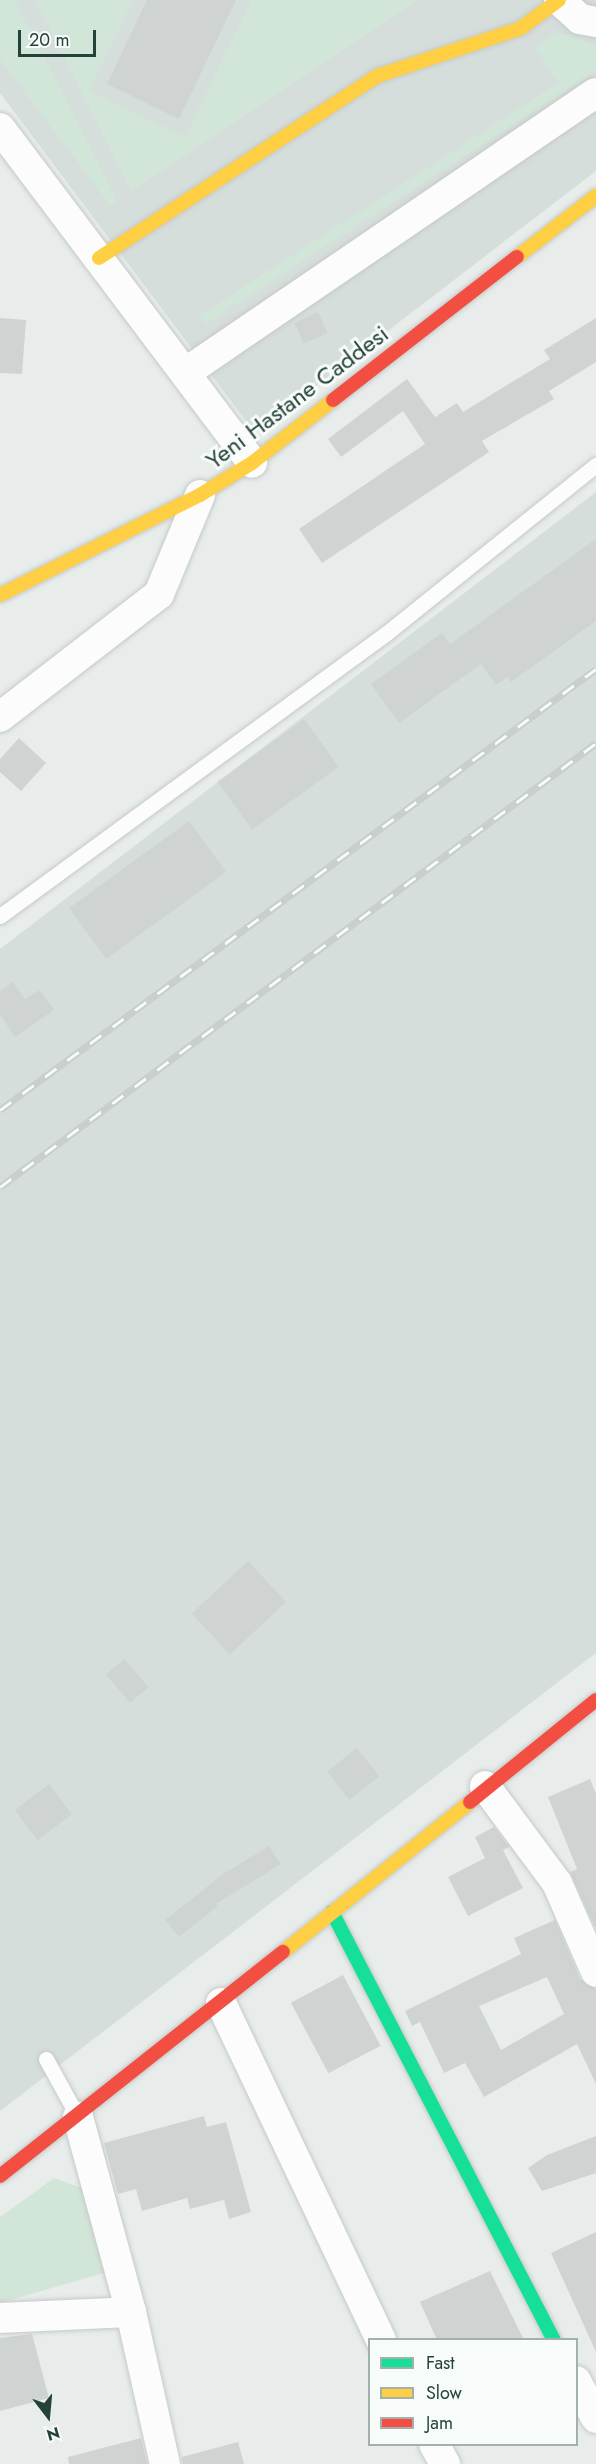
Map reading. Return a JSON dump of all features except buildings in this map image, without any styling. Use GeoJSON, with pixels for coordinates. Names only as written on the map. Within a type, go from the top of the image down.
{"type":"FeatureCollection","features":[{"type":"Feature","properties":{"kind":"street"},"geometry":{"type":"LineString","coordinates":[[99,258],[377,76],[520,28],[559,0],[580,19],[596,22]]}},
{"type":"Feature","properties":{"kind":"street"},"geometry":{"type":"LineString","coordinates":[[185,373],[596,93]]}},
{"type":"Feature","properties":{"kind":"street"},"geometry":{"type":"LineString","coordinates":[[0,128],[252,463]]}},
{"type":"Feature","properties":{"kind":"street","name":"Yeni Hastane Caddesi"},"geometry":{"type":"LineString","coordinates":[[0,595],[200,495],[252,463],[596,196]]}},
{"type":"Feature","properties":{"kind":"street"},"geometry":{"type":"LineString","coordinates":[[0,717],[159,594],[200,495]]}},
{"type":"Feature","properties":{"kind":"street"},"geometry":{"type":"LineString","coordinates":[[0,2176],[221,2003],[485,1786],[596,1700]]}},
{"type":"Feature","properties":{"kind":"street"},"geometry":{"type":"LineString","coordinates":[[485,1786],[557,1883],[596,1972]]}},
{"type":"Feature","properties":{"kind":"street"},"geometry":{"type":"LineString","coordinates":[[332,1912],[553,2338]]}},
{"type":"Feature","properties":{"kind":"street"},"geometry":{"type":"LineString","coordinates":[[221,2003],[380,2338]]}},
{"type":"Feature","properties":{"kind":"street"},"geometry":{"type":"LineString","coordinates":[[78,2117],[131,2312],[165,2464]]}},
{"type":"Feature","properties":{"kind":"street"},"geometry":{"type":"LineString","coordinates":[[0,2318],[12,2314],[131,2312]]}},
{"type":"Feature","properties":{"kind":"street"},"geometry":{"type":"LineString","coordinates":[[578,2385],[596,2418]]}},
{"type":"Feature","properties":{"kind":"street"},"geometry":{"type":"LineString","coordinates":[[435,2446],[445,2464]]}},
{"type":"Feature","properties":{"kind":"lane"},"geometry":{"type":"LineString","coordinates":[[0,916],[388,632],[596,465]]}},
{"type":"Feature","properties":{"kind":"lane"},"geometry":{"type":"LineString","coordinates":[[46,2059],[78,2117]]}},
{"type":"Feature","properties":{"kind":"shaded area"},"geometry":{"type":"Polygon","coordinates":[[[0,0],[596,0],[596,171],[255,433],[0,93],[0,0]]]}},
{"type":"Feature","properties":{"kind":"shaded area"},"geometry":{"type":"Polygon","coordinates":[[[596,492],[596,1653],[0,2111],[0,949],[596,492]]]}},
{"type":"Feature","properties":{"kind":"green space"},"geometry":{"type":"Polygon","coordinates":[[[0,0],[15,0],[117,201],[110,205],[0,59],[0,0]]]}},
{"type":"Feature","properties":{"kind":"green space"},"geometry":{"type":"Polygon","coordinates":[[[35,0],[133,0],[89,91],[185,137],[252,0],[418,0],[131,191],[35,0]]]}},
{"type":"Feature","properties":{"kind":"green space"},"geometry":{"type":"Polygon","coordinates":[[[557,32],[596,46],[596,71],[205,324],[199,316],[558,83],[535,47],[557,32]]]}},
{"type":"Feature","properties":{"kind":"green space"},"geometry":{"type":"Polygon","coordinates":[[[54,2178],[90,2191],[107,2272],[0,2303],[0,2217],[54,2178]]]}},
{"type":"Feature","properties":{"kind":"railway"},"geometry":{"type":"LineString","coordinates":[[0,1110],[596,669]]}},
{"type":"Feature","properties":{"kind":"railway"},"geometry":{"type":"LineString","coordinates":[[0,1187],[596,743]]}},
{"type":"Feature","properties":{"kind":"traffic: fast"},"geometry":{"type":"LineString","coordinates":[[332,1912],[553,2338]]}},
{"type":"Feature","properties":{"kind":"traffic: slow"},"geometry":{"type":"LineString","coordinates":[[99,258],[377,76],[521,28],[559,0]]}},
{"type":"Feature","properties":{"kind":"traffic: slow"},"geometry":{"type":"LineString","coordinates":[[517,257],[596,196]]}},
{"type":"Feature","properties":{"kind":"traffic: slow"},"geometry":{"type":"LineString","coordinates":[[0,595],[200,495],[252,463],[333,400]]}},
{"type":"Feature","properties":{"kind":"traffic: slow"},"geometry":{"type":"LineString","coordinates":[[283,1952],[470,1802]]}},
{"type":"Feature","properties":{"kind":"traffic: jam"},"geometry":{"type":"LineString","coordinates":[[333,400],[517,257]]}},
{"type":"Feature","properties":{"kind":"traffic: jam"},"geometry":{"type":"LineString","coordinates":[[470,1802],[596,1700]]}},
{"type":"Feature","properties":{"kind":"traffic: jam"},"geometry":{"type":"LineString","coordinates":[[0,2176],[283,1952]]}}]}
